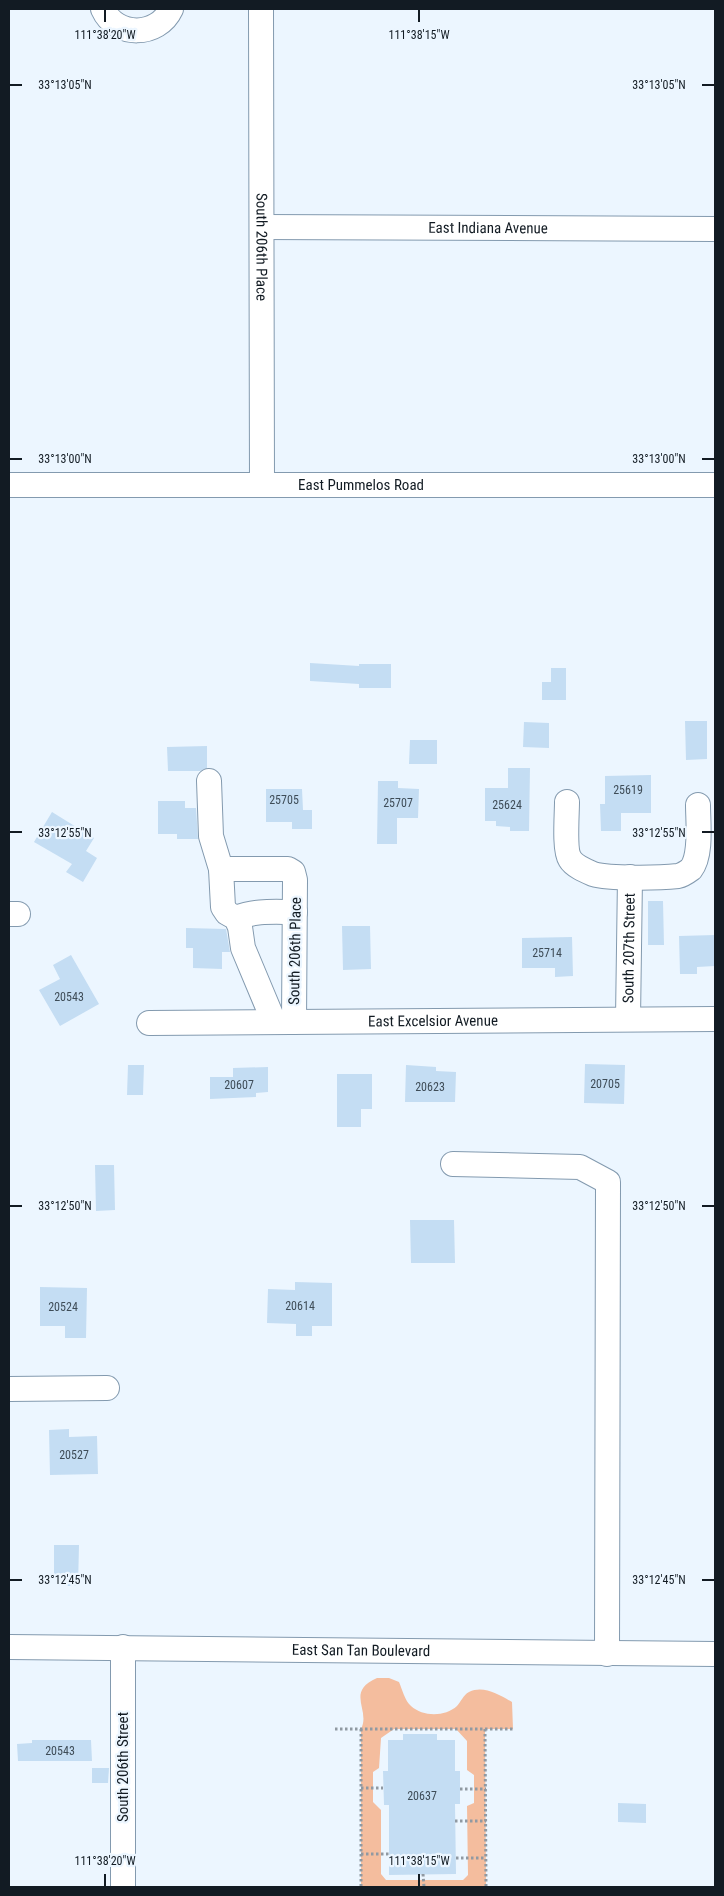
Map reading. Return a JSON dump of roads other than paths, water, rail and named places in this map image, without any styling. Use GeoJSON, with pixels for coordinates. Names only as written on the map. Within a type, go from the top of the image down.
{"type":"FeatureCollection","features":[{"type":"Feature","properties":{"kind":"street"},"geometry":{"type":"LineString","coordinates":[[103,9],[114,23],[124,29],[136,31],[149,30],[160,24],[171,9]]}},
{"type":"Feature","properties":{"kind":"street","name":"South 206th Place"},"geometry":{"type":"LineString","coordinates":[[261,9],[262,485]]}},
{"type":"Feature","properties":{"kind":"street","name":"East Indiana Avenue"},"geometry":{"type":"LineString","coordinates":[[262,227],[715,229]]}},
{"type":"Feature","properties":{"kind":"street","name":"East Pummelos Road"},"geometry":{"type":"LineString","coordinates":[[9,485],[715,485]]}},
{"type":"Feature","properties":{"kind":"street"},"geometry":{"type":"LineString","coordinates":[[209,781],[211,836],[221,869],[223,907],[227,913],[236,918],[240,927],[244,948],[284,1022]]}},
{"type":"Feature","properties":{"kind":"street"},"geometry":{"type":"LineString","coordinates":[[567,802],[567,845],[570,859],[584,870],[595,874],[630,877],[679,876],[690,869],[694,863],[697,851],[698,804]]}},
{"type":"Feature","properties":{"kind":"street","name":"South 206th Place"},"geometry":{"type":"LineString","coordinates":[[221,869],[288,869],[296,880],[295,912],[284,1022]]}},
{"type":"Feature","properties":{"kind":"street","name":"South 207th Street"},"geometry":{"type":"LineString","coordinates":[[628,1020],[630,877]]}},
{"type":"Feature","properties":{"kind":"street"},"geometry":{"type":"LineString","coordinates":[[236,918],[249,913],[264,911],[295,912]]}},
{"type":"Feature","properties":{"kind":"street","name":"East Excelsior Avenue"},"geometry":{"type":"LineString","coordinates":[[149,1024],[715,1019]]}},
{"type":"Feature","properties":{"kind":"street"},"geometry":{"type":"LineString","coordinates":[[453,1164],[580,1167],[608,1182],[607,1654]]}},
{"type":"Feature","properties":{"kind":"street"},"geometry":{"type":"LineString","coordinates":[[9,1389],[107,1388]]}},
{"type":"Feature","properties":{"kind":"street","name":"East San Tan Boulevard"},"geometry":{"type":"LineString","coordinates":[[9,1646],[715,1654]]}},
{"type":"Feature","properties":{"kind":"street","name":"South 206th Street"},"geometry":{"type":"LineString","coordinates":[[123,1647],[123,1887]]}}]}
